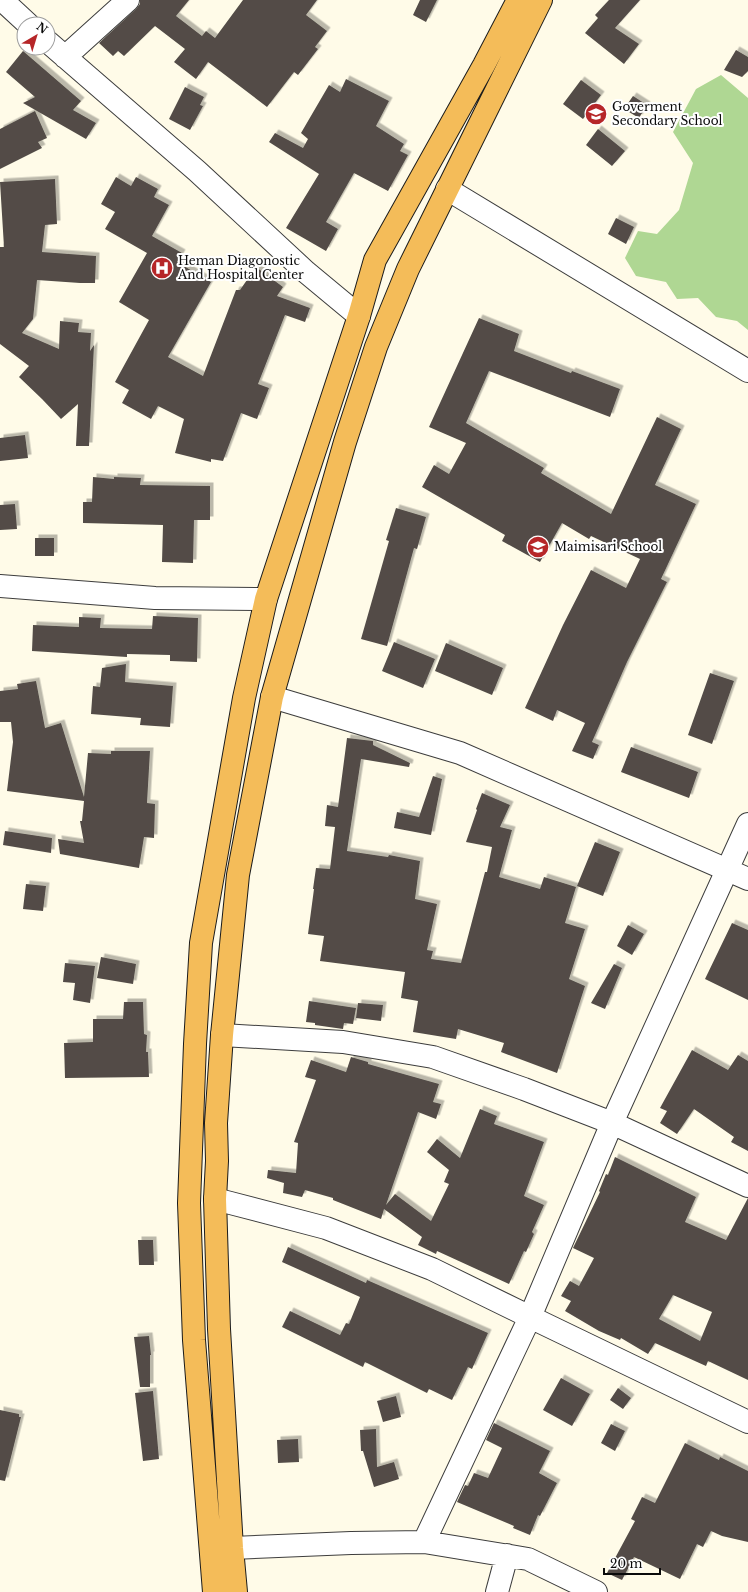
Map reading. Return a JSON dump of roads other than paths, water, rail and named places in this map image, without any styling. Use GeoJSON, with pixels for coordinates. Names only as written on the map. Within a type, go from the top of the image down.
{"type":"FeatureCollection","features":[{"type":"Feature","properties":{"kind":"highway"},"geometry":{"type":"LineString","coordinates":[[214,1592],[194,1340],[189,1195],[194,1044],[200,943],[244,698],[266,600],[359,316],[375,260],[518,0]]}},
{"type":"Feature","properties":{"kind":"highway"},"geometry":{"type":"LineString","coordinates":[[236,1592],[218,1329],[215,1199],[217,1161],[216,1123],[222,1035],[238,875],[272,697],[344,442],[376,347],[408,269],[541,0]]}},
{"type":"Feature","properties":{"kind":"highway"},"geometry":{"type":"LineString","coordinates":[[451,124],[472,138]]}},
{"type":"Feature","properties":{"kind":"highway"},"geometry":{"type":"LineString","coordinates":[[192,1275],[217,1274]]}},
{"type":"Feature","properties":{"kind":"street"},"geometry":{"type":"LineString","coordinates":[[2,0],[19,16]]}},
{"type":"Feature","properties":{"kind":"street"},"geometry":{"type":"LineString","coordinates":[[65,57],[128,0]]}},
{"type":"Feature","properties":{"kind":"street"},"geometry":{"type":"LineString","coordinates":[[56,49],[196,171],[306,272],[359,316]]}},
{"type":"Feature","properties":{"kind":"street"},"geometry":{"type":"LineString","coordinates":[[447,188],[748,370]]}},
{"type":"Feature","properties":{"kind":"street"},"geometry":{"type":"LineString","coordinates":[[0,586],[155,598],[266,600]]}},
{"type":"Feature","properties":{"kind":"street"},"geometry":{"type":"LineString","coordinates":[[272,697],[460,753],[748,879]]}},
{"type":"Feature","properties":{"kind":"street"},"geometry":{"type":"LineString","coordinates":[[424,1542],[530,1317],[612,1123],[748,824]]}},
{"type":"Feature","properties":{"kind":"street"},"geometry":{"type":"LineString","coordinates":[[222,1035],[343,1042],[434,1057],[524,1089],[612,1123],[748,1186]]}},
{"type":"Feature","properties":{"kind":"street"},"geometry":{"type":"LineString","coordinates":[[215,1199],[326,1228],[432,1268],[748,1422]]}},
{"type":"Feature","properties":{"kind":"street"},"geometry":{"type":"LineString","coordinates":[[232,1548],[351,1543],[424,1542],[528,1559],[596,1592]]}},
{"type":"Feature","properties":{"kind":"street"},"geometry":{"type":"LineString","coordinates":[[497,1592],[507,1555]]}},
{"type":"Feature","properties":{"kind":"place","name":"Goverment Secondary School"},"geometry":{"type":"Point","coordinates":[596,114]}},
{"type":"Feature","properties":{"kind":"place","name":"Heman Diagonostic And Hospital Center"},"geometry":{"type":"Point","coordinates":[162,268]}},
{"type":"Feature","properties":{"kind":"place","name":"Maimisari School"},"geometry":{"type":"Point","coordinates":[538,547]}}]}
